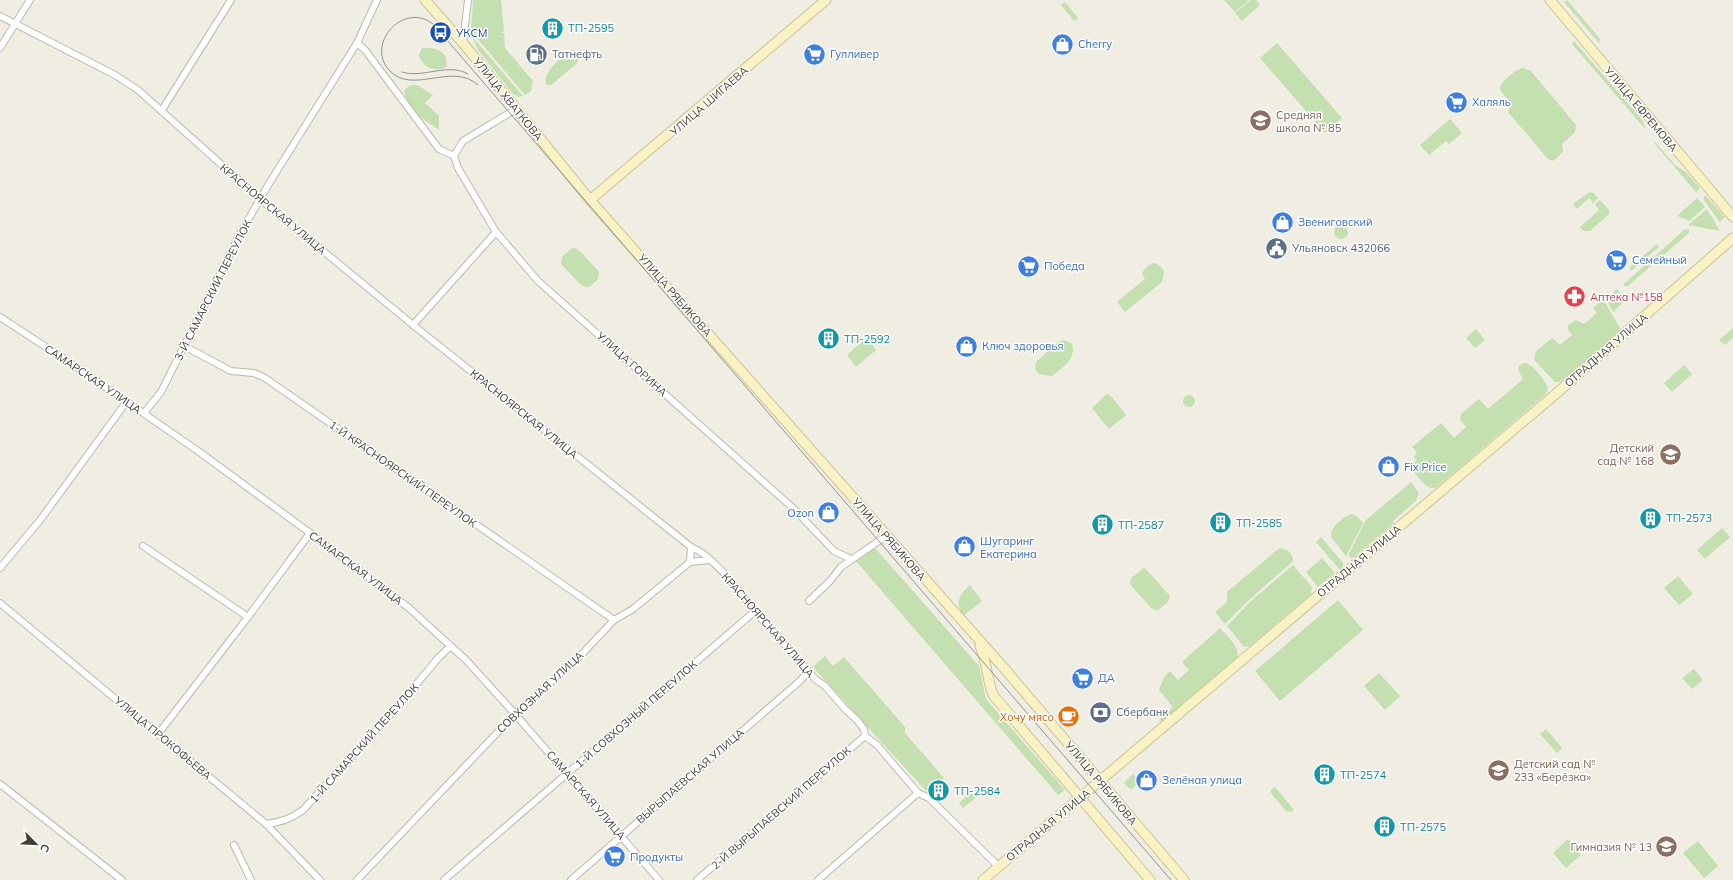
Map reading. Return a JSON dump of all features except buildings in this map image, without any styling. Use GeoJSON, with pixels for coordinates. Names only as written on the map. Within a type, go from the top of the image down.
{"type":"FeatureCollection","features":[{"type":"Feature","properties":{"kind":"street"},"geometry":{"type":"LineString","coordinates":[[0,48],[30,0]]}},
{"type":"Feature","properties":{"kind":"street"},"geometry":{"type":"LineString","coordinates":[[162,110],[231,0]]}},
{"type":"Feature","properties":{"kind":"street","name":"3-Й САМАРСКИЙ ПЕРЕУЛОК"},"geometry":{"type":"LineString","coordinates":[[144,413],[160,392],[241,232],[357,43],[377,0]]}},
{"type":"Feature","properties":{"kind":"street","name":"УЛИЦА ХВАТКОВА"},"geometry":{"type":"LineString","coordinates":[[425,0],[463,43],[590,200]]}},
{"type":"Feature","properties":{"kind":"street"},"geometry":{"type":"LineString","coordinates":[[463,43],[468,0]]}},
{"type":"Feature","properties":{"kind":"street","name":"УЛИЦА ШИГАЕВА"},"geometry":{"type":"LineString","coordinates":[[590,200],[664,139],[826,0]]}},
{"type":"Feature","properties":{"kind":"street","name":"УЛИЦА ЕФРЕМОВА"},"geometry":{"type":"LineString","coordinates":[[1550,0],[1733,217]]}},
{"type":"Feature","properties":{"kind":"street","name":"КРАСНОЯРСКАЯ УЛИЦА"},"geometry":{"type":"LineString","coordinates":[[0,16],[121,79],[138,90],[260,199],[413,325],[691,547],[699,551],[710,560],[808,671],[857,720],[864,729],[865,736],[877,745],[918,793],[929,798],[999,867]]}},
{"type":"Feature","properties":{"kind":"street"},"geometry":{"type":"LineString","coordinates":[[357,43],[365,50],[439,149],[454,156],[463,142],[516,109]]}},
{"type":"Feature","properties":{"kind":"street","name":"УЛИЦА ГОРИНА"},"geometry":{"type":"LineString","coordinates":[[454,156],[458,168],[496,232],[538,281],[794,509],[834,551],[851,559]]}},
{"type":"Feature","properties":{"kind":"street","name":"УЛИЦА РЯБИКОВА"},"geometry":{"type":"LineString","coordinates":[[590,200],[978,641],[1004,668],[1184,880]]}},
{"type":"Feature","properties":{"kind":"street"},"geometry":{"type":"LineString","coordinates":[[413,325],[496,232]]}},
{"type":"Feature","properties":{"kind":"street","name":"ОТРАДНАЯ УЛИЦА"},"geometry":{"type":"LineString","coordinates":[[983,880],[1548,400],[1733,238]]}},
{"type":"Feature","properties":{"kind":"street","name":"САМАРСКАЯ УЛИЦА"},"geometry":{"type":"LineString","coordinates":[[0,317],[144,413],[396,597],[451,646],[515,714],[659,880]]}},
{"type":"Feature","properties":{"kind":"street","name":"1-Й КРАСНОЯРСКИЙ ПЕРЕУЛОК"},"geometry":{"type":"LineString","coordinates":[[184,346],[231,371],[254,373],[265,378],[614,620]]}},
{"type":"Feature","properties":{"kind":"street"},"geometry":{"type":"LineString","coordinates":[[0,568],[41,519],[127,401]]}},
{"type":"Feature","properties":{"kind":"street"},"geometry":{"type":"LineString","coordinates":[[158,734],[248,617],[310,533]]}},
{"type":"Feature","properties":{"kind":"street"},"geometry":{"type":"LineString","coordinates":[[809,600],[820,592],[841,567],[886,536]]}},
{"type":"Feature","properties":{"kind":"street"},"geometry":{"type":"LineString","coordinates":[[143,546],[248,617]]}},
{"type":"Feature","properties":{"kind":"street"},"geometry":{"type":"LineString","coordinates":[[691,547],[690,562],[710,560]]}},
{"type":"Feature","properties":{"kind":"street","name":"СОВХОЗНАЯ УЛИЦА"},"geometry":{"type":"LineString","coordinates":[[357,880],[515,714],[582,654],[614,620],[633,609],[690,562]]}},
{"type":"Feature","properties":{"kind":"street","name":"УЛИЦА ПРОКОФЬЕВА"},"geometry":{"type":"LineString","coordinates":[[0,603],[266,824],[320,880]]}},
{"type":"Feature","properties":{"kind":"street","name":"1-Й СОВХОЗНЫЙ ПЕРЕУЛОК"},"geometry":{"type":"LineString","coordinates":[[444,880],[755,611]]}},
{"type":"Feature","properties":{"kind":"street"},"geometry":{"type":"LineString","coordinates":[[978,641],[984,655],[993,695],[1150,880]]}},
{"type":"Feature","properties":{"kind":"street","name":"1-Й САМАРСКИЙ ПЕРЕУЛОК"},"geometry":{"type":"LineString","coordinates":[[266,824],[282,822],[292,818],[303,810],[400,704],[439,657],[451,646]]}},
{"type":"Feature","properties":{"kind":"street","name":"ВЫРЫПАЕВСКАЯ УЛИЦА"},"geometry":{"type":"LineString","coordinates":[[571,880],[800,680],[808,671]]}},
{"type":"Feature","properties":{"kind":"street","name":"2-Й ВЫРЫПАЕВСКИЙ ПЕРЕУЛОК"},"geometry":{"type":"LineString","coordinates":[[697,880],[865,736]]}},
{"type":"Feature","properties":{"kind":"street"},"geometry":{"type":"LineString","coordinates":[[0,784],[122,880]]}},
{"type":"Feature","properties":{"kind":"street"},"geometry":{"type":"LineString","coordinates":[[818,880],[918,793]]}},
{"type":"Feature","properties":{"kind":"street"},"geometry":{"type":"LineString","coordinates":[[234,844],[251,880]]}},
{"type":"Feature","properties":{"kind":"green space"},"geometry":{"type":"Polygon","coordinates":[[[473,0],[501,0],[504,31],[501,33],[504,33],[505,48],[533,81],[531,91],[525,95],[471,31],[473,0]]]}},
{"type":"Feature","properties":{"kind":"green space"},"geometry":{"type":"Polygon","coordinates":[[[1224,0],[1249,0],[1235,12],[1224,0]]]}},
{"type":"Feature","properties":{"kind":"green space"},"geometry":{"type":"Polygon","coordinates":[[[1251,0],[1256,0],[1260,5],[1242,21],[1235,13],[1251,0]]]}},
{"type":"Feature","properties":{"kind":"green space"},"geometry":{"type":"Polygon","coordinates":[[[1567,0],[1601,40],[1599,43],[1564,2],[1567,0]]]}},
{"type":"Feature","properties":{"kind":"green space"},"geometry":{"type":"Polygon","coordinates":[[[1065,2],[1078,18],[1074,21],[1061,5],[1065,2]]]}},
{"type":"Feature","properties":{"kind":"green space"},"geometry":{"type":"Polygon","coordinates":[[[471,35],[523,96],[519,97],[513,94],[478,50],[471,35]]]}},
{"type":"Feature","properties":{"kind":"green space"},"geometry":{"type":"Polygon","coordinates":[[[1574,41],[1643,121],[1646,130],[1572,44],[1574,41]]]}},
{"type":"Feature","properties":{"kind":"green space"},"geometry":{"type":"Polygon","coordinates":[[[1277,43],[1342,118],[1325,133],[1260,58],[1277,43]]]}},
{"type":"Feature","properties":{"kind":"green space"},"geometry":{"type":"Polygon","coordinates":[[[422,48],[431,48],[440,51],[446,57],[446,67],[442,69],[433,69],[426,66],[419,55],[422,48]]]}},
{"type":"Feature","properties":{"kind":"green space"},"geometry":{"type":"Polygon","coordinates":[[[571,50],[575,50],[578,54],[579,59],[577,63],[551,85],[546,85],[547,75],[550,70],[571,50]]]}},
{"type":"Feature","properties":{"kind":"green space"},"geometry":{"type":"Polygon","coordinates":[[[1523,68],[1531,71],[1576,125],[1575,132],[1562,144],[1563,152],[1553,161],[1548,159],[1508,112],[1510,102],[1500,90],[1502,83],[1508,76],[1523,68]]]}},
{"type":"Feature","properties":{"kind":"green space"},"geometry":{"type":"Polygon","coordinates":[[[412,85],[417,85],[433,95],[425,103],[439,116],[439,130],[420,117],[408,101],[404,92],[406,88],[412,85]]]}},
{"type":"Feature","properties":{"kind":"green space"},"geometry":{"type":"Polygon","coordinates":[[[1450,119],[1462,133],[1449,144],[1446,141],[1429,155],[1420,145],[1450,119]]]}},
{"type":"Feature","properties":{"kind":"green space"},"geometry":{"type":"Polygon","coordinates":[[[1655,142],[1675,165],[1686,172],[1700,188],[1696,192],[1654,143],[1655,142]]]}},
{"type":"Feature","properties":{"kind":"green space"},"geometry":{"type":"Polygon","coordinates":[[[1590,192],[1594,193],[1598,198],[1593,203],[1589,198],[1577,209],[1573,204],[1590,192]]]}},
{"type":"Feature","properties":{"kind":"green space"},"geometry":{"type":"Polygon","coordinates":[[[1705,195],[1725,217],[1720,222],[1703,199],[1705,195]]]}},
{"type":"Feature","properties":{"kind":"green space"},"geometry":{"type":"Polygon","coordinates":[[[1697,198],[1705,207],[1689,221],[1677,216],[1697,198]]]}},
{"type":"Feature","properties":{"kind":"green space"},"geometry":{"type":"Polygon","coordinates":[[[1600,200],[1609,210],[1609,214],[1590,231],[1584,231],[1580,227],[1599,210],[1595,204],[1600,200]]]}},
{"type":"Feature","properties":{"kind":"green space"},"geometry":{"type":"Polygon","coordinates":[[[1707,209],[1720,231],[1688,225],[1707,209]]]}},
{"type":"Feature","properties":{"kind":"green space"},"geometry":{"type":"Polygon","coordinates":[[[1341,225],[1346,227],[1348,232],[1346,237],[1341,239],[1336,237],[1334,232],[1336,227],[1341,225]]]}},
{"type":"Feature","properties":{"kind":"green space"},"geometry":{"type":"Polygon","coordinates":[[[1685,229],[1689,230],[1689,233],[1628,286],[1624,286],[1624,284],[1685,229]]]}},
{"type":"Feature","properties":{"kind":"green space"},"geometry":{"type":"Polygon","coordinates":[[[1657,244],[1659,247],[1631,271],[1629,268],[1657,244]]]}},
{"type":"Feature","properties":{"kind":"green space"},"geometry":{"type":"Polygon","coordinates":[[[572,248],[578,249],[599,272],[598,279],[589,287],[582,286],[561,264],[562,257],[572,248]]]}},
{"type":"Feature","properties":{"kind":"green space"},"geometry":{"type":"Polygon","coordinates":[[[1155,263],[1162,268],[1164,272],[1162,282],[1125,312],[1117,302],[1145,279],[1142,274],[1145,268],[1155,263]]]}},
{"type":"Feature","properties":{"kind":"green space"},"geometry":{"type":"Polygon","coordinates":[[[1617,289],[1626,300],[1613,312],[1606,299],[1617,289]]]}},
{"type":"Feature","properties":{"kind":"green space"},"geometry":{"type":"Polygon","coordinates":[[[1603,299],[1621,330],[1563,380],[1555,382],[1535,361],[1534,358],[1537,350],[1552,338],[1560,345],[1572,335],[1567,328],[1569,324],[1576,320],[1584,324],[1597,313],[1593,308],[1603,299]]]}},
{"type":"Feature","properties":{"kind":"green space"},"geometry":{"type":"Polygon","coordinates":[[[1733,328],[1733,338],[1725,345],[1719,340],[1733,328]]]}},
{"type":"Feature","properties":{"kind":"green space"},"geometry":{"type":"Polygon","coordinates":[[[1476,329],[1485,340],[1475,348],[1466,338],[1476,329]]]}},
{"type":"Feature","properties":{"kind":"green space"},"geometry":{"type":"Polygon","coordinates":[[[866,338],[876,350],[857,366],[855,366],[847,355],[866,338]]]}},
{"type":"Feature","properties":{"kind":"green space"},"geometry":{"type":"Polygon","coordinates":[[[1063,340],[1071,343],[1073,353],[1071,358],[1052,376],[1039,374],[1035,369],[1036,362],[1058,342],[1063,340]]]}},
{"type":"Feature","properties":{"kind":"green space"},"geometry":{"type":"Polygon","coordinates":[[[1523,363],[1530,365],[1541,376],[1548,387],[1547,393],[1437,487],[1433,488],[1426,485],[1412,469],[1412,464],[1417,460],[1414,457],[1417,453],[1412,447],[1441,423],[1454,438],[1466,427],[1460,420],[1461,414],[1479,399],[1488,409],[1523,379],[1518,370],[1519,366],[1523,363]]]}},
{"type":"Feature","properties":{"kind":"green space"},"geometry":{"type":"Polygon","coordinates":[[[1684,365],[1692,374],[1672,392],[1664,383],[1684,365]]]}},
{"type":"Feature","properties":{"kind":"green space"},"geometry":{"type":"Polygon","coordinates":[[[1107,394],[1111,396],[1126,415],[1109,429],[1092,408],[1107,394]]]}},
{"type":"Feature","properties":{"kind":"green space"},"geometry":{"type":"Polygon","coordinates":[[[1187,395],[1191,395],[1195,401],[1191,407],[1187,407],[1183,403],[1183,399],[1187,395]]]}},
{"type":"Feature","properties":{"kind":"green space"},"geometry":{"type":"Polygon","coordinates":[[[1411,482],[1419,493],[1416,501],[1393,521],[1394,523],[1354,557],[1351,558],[1348,556],[1365,521],[1411,482]]]}},
{"type":"Feature","properties":{"kind":"green space"},"geometry":{"type":"Polygon","coordinates":[[[1351,514],[1357,516],[1363,523],[1346,556],[1331,537],[1331,534],[1337,523],[1351,514]]]}},
{"type":"Feature","properties":{"kind":"green space"},"geometry":{"type":"Polygon","coordinates":[[[1722,528],[1730,537],[1705,559],[1697,550],[1722,528]]]}},
{"type":"Feature","properties":{"kind":"green space"},"geometry":{"type":"Polygon","coordinates":[[[1321,537],[1343,563],[1340,570],[1316,542],[1321,537]]]}},
{"type":"Feature","properties":{"kind":"green space"},"geometry":{"type":"Polygon","coordinates":[[[875,548],[979,666],[986,699],[1065,790],[1058,795],[855,560],[875,548]]]}},
{"type":"Feature","properties":{"kind":"green space"},"geometry":{"type":"Polygon","coordinates":[[[1281,548],[1290,552],[1293,561],[1249,600],[1225,624],[1215,612],[1227,602],[1227,592],[1281,548]]]}},
{"type":"Feature","properties":{"kind":"green space"},"geometry":{"type":"Polygon","coordinates":[[[1322,558],[1335,573],[1318,587],[1306,572],[1322,558]]]}},
{"type":"Feature","properties":{"kind":"green space"},"geometry":{"type":"Polygon","coordinates":[[[1293,565],[1312,587],[1311,594],[1250,646],[1244,647],[1227,626],[1251,601],[1293,565]]]}},
{"type":"Feature","properties":{"kind":"green space"},"geometry":{"type":"Polygon","coordinates":[[[1144,568],[1170,596],[1168,602],[1157,611],[1151,608],[1130,584],[1131,578],[1144,568]]]}},
{"type":"Feature","properties":{"kind":"green space"},"geometry":{"type":"Polygon","coordinates":[[[1678,576],[1693,594],[1679,605],[1664,588],[1678,576]]]}},
{"type":"Feature","properties":{"kind":"green space"},"geometry":{"type":"Polygon","coordinates":[[[970,585],[982,601],[964,615],[958,603],[963,592],[970,585]]]}},
{"type":"Feature","properties":{"kind":"green space"},"geometry":{"type":"Polygon","coordinates":[[[1338,600],[1363,630],[1280,701],[1255,671],[1338,600]]]}},
{"type":"Feature","properties":{"kind":"green space"},"geometry":{"type":"Polygon","coordinates":[[[1220,628],[1235,646],[1238,654],[1237,658],[1161,723],[1159,720],[1173,707],[1159,690],[1164,677],[1170,671],[1178,680],[1189,670],[1182,662],[1220,628]]]}},
{"type":"Feature","properties":{"kind":"green space"},"geometry":{"type":"Polygon","coordinates":[[[825,656],[833,666],[844,657],[905,727],[905,733],[944,778],[927,792],[813,667],[825,656]]]}},
{"type":"Feature","properties":{"kind":"green space"},"geometry":{"type":"Polygon","coordinates":[[[1694,669],[1703,680],[1692,689],[1682,678],[1694,669]]]}},
{"type":"Feature","properties":{"kind":"green space"},"geometry":{"type":"Polygon","coordinates":[[[1379,673],[1400,696],[1385,710],[1364,686],[1379,673]]]}},
{"type":"Feature","properties":{"kind":"green space"},"geometry":{"type":"Polygon","coordinates":[[[1546,729],[1562,748],[1557,753],[1540,734],[1546,729]]]}},
{"type":"Feature","properties":{"kind":"green space"},"geometry":{"type":"Polygon","coordinates":[[[1133,774],[1139,782],[1131,790],[1124,783],[1133,774]]]}},
{"type":"Feature","properties":{"kind":"green space"},"geometry":{"type":"Polygon","coordinates":[[[1275,787],[1294,810],[1292,812],[1286,811],[1271,793],[1271,790],[1275,787]]]}},
{"type":"Feature","properties":{"kind":"green space"},"geometry":{"type":"Polygon","coordinates":[[[976,788],[981,793],[963,808],[959,803],[976,788]]]}},
{"type":"Feature","properties":{"kind":"green space"},"geometry":{"type":"Polygon","coordinates":[[[1568,839],[1581,855],[1566,868],[1553,853],[1568,839]]]}},
{"type":"Feature","properties":{"kind":"green space"},"geometry":{"type":"Polygon","coordinates":[[[1698,841],[1718,866],[1704,878],[1683,853],[1698,841]]]}},
{"type":"Feature","properties":{"kind":"tram line"},"geometry":{"type":"LineString","coordinates":[[478,85],[468,79],[456,76],[420,80],[409,80],[398,77],[389,70],[383,59],[382,48],[385,37],[392,28],[401,21],[411,18],[423,19],[434,25],[1171,880]]}},
{"type":"Feature","properties":{"kind":"tram line"},"geometry":{"type":"LineString","coordinates":[[402,72],[418,74],[452,70],[468,74]]}},
{"type":"Feature","properties":{"kind":"place","name":"ТП-2595"},"geometry":{"type":"Point","coordinates":[552,28]}},
{"type":"Feature","properties":{"kind":"place","name":"УКСМ"},"geometry":{"type":"Point","coordinates":[441,33]}},
{"type":"Feature","properties":{"kind":"place","name":"Cherry"},"geometry":{"type":"Point","coordinates":[1063,44]}},
{"type":"Feature","properties":{"kind":"place","name":"Татнефть"},"geometry":{"type":"Point","coordinates":[537,54]}},
{"type":"Feature","properties":{"kind":"place","name":"Гулливер"},"geometry":{"type":"Point","coordinates":[814,54]}},
{"type":"Feature","properties":{"kind":"place","name":"Халяль"},"geometry":{"type":"Point","coordinates":[1457,102]}},
{"type":"Feature","properties":{"kind":"place","name":"Средняя школа № 85"},"geometry":{"type":"Point","coordinates":[1261,121]}},
{"type":"Feature","properties":{"kind":"place","name":"Звениговский"},"geometry":{"type":"Point","coordinates":[1283,222]}},
{"type":"Feature","properties":{"kind":"place","name":"Ульяновск 432066"},"geometry":{"type":"Point","coordinates":[1277,248]}},
{"type":"Feature","properties":{"kind":"place","name":"Семейный"},"geometry":{"type":"Point","coordinates":[1616,260]}},
{"type":"Feature","properties":{"kind":"place","name":"Победа"},"geometry":{"type":"Point","coordinates":[1029,266]}},
{"type":"Feature","properties":{"kind":"place","name":"Аптека №158"},"geometry":{"type":"Point","coordinates":[1574,297]}},
{"type":"Feature","properties":{"kind":"place","name":"ТП-2592"},"geometry":{"type":"Point","coordinates":[828,339]}},
{"type":"Feature","properties":{"kind":"place","name":"Ключ здоровья"},"geometry":{"type":"Point","coordinates":[967,346]}},
{"type":"Feature","properties":{"kind":"place","name":"Детский сад № 168"},"geometry":{"type":"Point","coordinates":[1670,454]}},
{"type":"Feature","properties":{"kind":"place","name":"Fix Price"},"geometry":{"type":"Point","coordinates":[1389,467]}},
{"type":"Feature","properties":{"kind":"place","name":"Ozon"},"geometry":{"type":"Point","coordinates":[829,513]}},
{"type":"Feature","properties":{"kind":"place","name":"ТП-2573"},"geometry":{"type":"Point","coordinates":[1651,518]}},
{"type":"Feature","properties":{"kind":"place","name":"ТП-2585"},"geometry":{"type":"Point","coordinates":[1221,523]}},
{"type":"Feature","properties":{"kind":"place","name":"ТП-2587"},"geometry":{"type":"Point","coordinates":[1102,525]}},
{"type":"Feature","properties":{"kind":"place","name":"Шугаринг Екатерина"},"geometry":{"type":"Point","coordinates":[964,547]}},
{"type":"Feature","properties":{"kind":"place","name":"ДА"},"geometry":{"type":"Point","coordinates":[1083,678]}},
{"type":"Feature","properties":{"kind":"place","name":"Сбербанк"},"geometry":{"type":"Point","coordinates":[1100,712]}},
{"type":"Feature","properties":{"kind":"place","name":"Хочу мясо"},"geometry":{"type":"Point","coordinates":[1069,717]}},
{"type":"Feature","properties":{"kind":"place","name":"Детский сад № 233 «Берёзка»"},"geometry":{"type":"Point","coordinates":[1499,770]}},
{"type":"Feature","properties":{"kind":"place","name":"ТП-2574"},"geometry":{"type":"Point","coordinates":[1325,775]}},
{"type":"Feature","properties":{"kind":"place","name":"Зелёная улица"},"geometry":{"type":"Point","coordinates":[1147,780]}},
{"type":"Feature","properties":{"kind":"place","name":"ТП-2584"},"geometry":{"type":"Point","coordinates":[939,791]}},
{"type":"Feature","properties":{"kind":"place","name":"ТП-2575"},"geometry":{"type":"Point","coordinates":[1384,827]}},
{"type":"Feature","properties":{"kind":"place","name":"Гимназия № 13"},"geometry":{"type":"Point","coordinates":[1667,847]}},
{"type":"Feature","properties":{"kind":"place","name":"Продукты"},"geometry":{"type":"Point","coordinates":[615,857]}}]}
